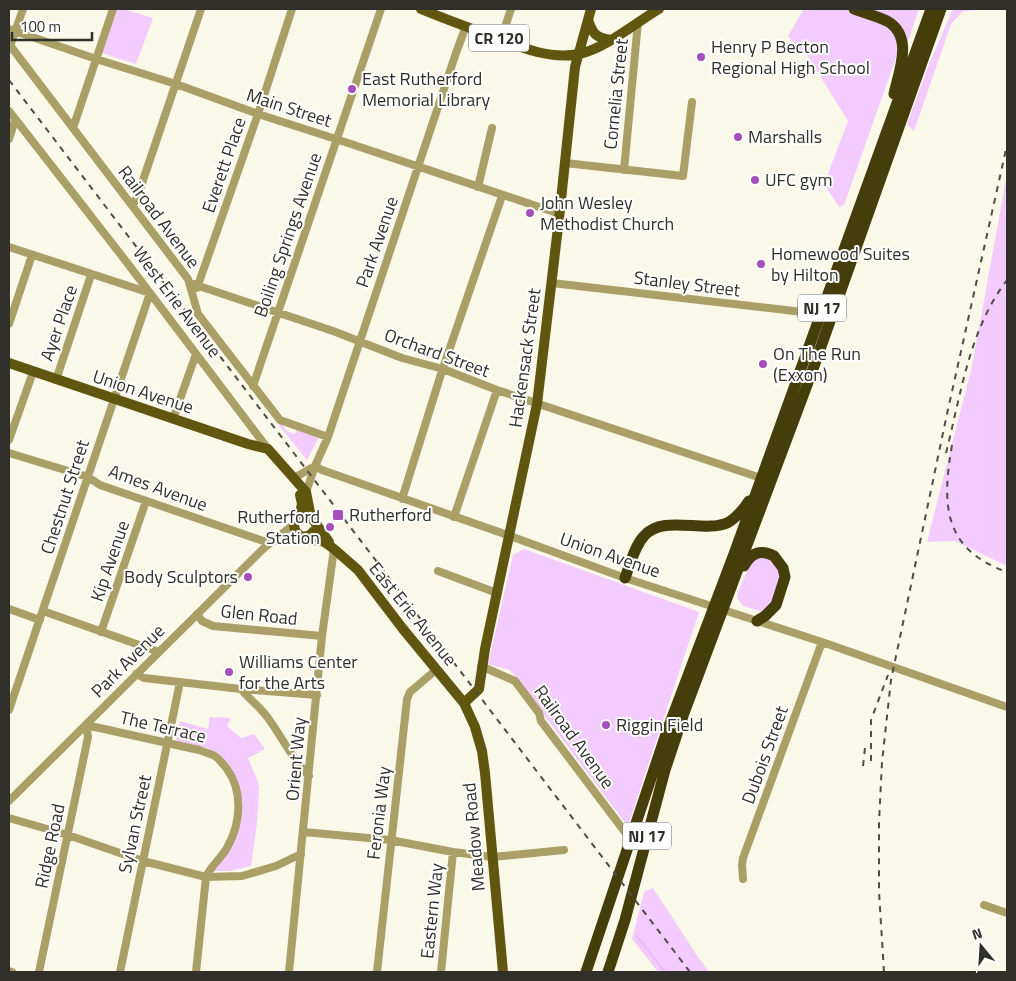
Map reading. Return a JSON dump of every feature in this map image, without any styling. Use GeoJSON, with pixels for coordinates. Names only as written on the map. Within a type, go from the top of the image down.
{"type":"FeatureCollection","features":[{"type":"Feature","properties":{"kind":"highway"},"geometry":{"type":"LineString","coordinates":[[854,9],[889,22],[898,32],[902,41],[902,55],[884,139]]}},
{"type":"Feature","properties":{"kind":"highway","name":"NJ 17"},"geometry":{"type":"LineString","coordinates":[[608,972],[625,920],[665,770],[693,689],[756,489],[884,139],[939,10]]}},
{"type":"Feature","properties":{"kind":"highway","name":"NJ 17"},"geometry":{"type":"LineString","coordinates":[[586,972],[667,732],[719,608],[736,578],[887,166],[939,10]]}},
{"type":"Feature","properties":{"kind":"highway"},"geometry":{"type":"LineString","coordinates":[[625,578],[635,551],[644,535],[657,527],[671,525],[708,526],[727,523],[744,509],[756,489]]}},
{"type":"Feature","properties":{"kind":"highway"},"geometry":{"type":"LineString","coordinates":[[736,578],[748,558],[755,553],[763,552],[774,556],[783,568],[785,578],[776,605],[757,621]]}},
{"type":"Feature","properties":{"kind":"main road","name":"CR 120"},"geometry":{"type":"LineString","coordinates":[[421,9],[445,14],[466,26],[500,39],[558,56],[579,54],[596,48],[659,9]]}},
{"type":"Feature","properties":{"kind":"main road","name":"Hackensack Street"},"geometry":{"type":"LineString","coordinates":[[464,703],[479,688],[481,666],[537,404],[560,214],[575,67],[591,9]]}},
{"type":"Feature","properties":{"kind":"main road"},"geometry":{"type":"LineString","coordinates":[[588,20],[594,34],[599,38],[610,40]]}},
{"type":"Feature","properties":{"kind":"main road","name":"Union Avenue"},"geometry":{"type":"LineString","coordinates":[[9,363],[248,444],[268,449]]}},
{"type":"Feature","properties":{"kind":"main road"},"geometry":{"type":"LineString","coordinates":[[268,449],[303,495],[302,506],[296,520],[295,530],[303,537],[310,535],[314,531],[313,521],[304,515],[296,520]]}},
{"type":"Feature","properties":{"kind":"main road","name":"West Erie Avenue"},"geometry":{"type":"LineString","coordinates":[[268,449],[294,478],[313,521]]}},
{"type":"Feature","properties":{"kind":"main road","name":"East Erie Avenue"},"geometry":{"type":"LineString","coordinates":[[313,521],[330,546]]}},
{"type":"Feature","properties":{"kind":"main road","name":"East Erie Avenue"},"geometry":{"type":"LineString","coordinates":[[310,535],[319,538],[330,546],[358,570],[403,629],[464,703]]}},
{"type":"Feature","properties":{"kind":"main road","name":"Meadow Road"},"geometry":{"type":"LineString","coordinates":[[464,703],[476,727],[482,751],[503,972]]}},
{"type":"Feature","properties":{"kind":"street"},"geometry":{"type":"LineString","coordinates":[[9,45],[12,30],[23,9]]}},
{"type":"Feature","properties":{"kind":"street"},"geometry":{"type":"LineString","coordinates":[[73,128],[113,9]]}},
{"type":"Feature","properties":{"kind":"street"},"geometry":{"type":"LineString","coordinates":[[133,205],[201,9]]}},
{"type":"Feature","properties":{"kind":"street","name":"Everett Place"},"geometry":{"type":"LineString","coordinates":[[253,386],[198,314],[194,303],[194,284],[258,114],[292,9]]}},
{"type":"Feature","properties":{"kind":"street","name":"Boiling Springs Avenue"},"geometry":{"type":"LineString","coordinates":[[253,386],[382,9]]}},
{"type":"Feature","properties":{"kind":"street"},"geometry":{"type":"LineString","coordinates":[[500,39],[510,9]]}},
{"type":"Feature","properties":{"kind":"street","name":"Cornelia Street"},"geometry":{"type":"LineString","coordinates":[[624,170],[638,22]]}},
{"type":"Feature","properties":{"kind":"street","name":"Park Avenue"},"geometry":{"type":"LineString","coordinates":[[303,495],[328,437],[466,26]]}},
{"type":"Feature","properties":{"kind":"street","name":"Main Street"},"geometry":{"type":"LineString","coordinates":[[12,30],[560,214]]}},
{"type":"Feature","properties":{"kind":"street","name":"Railroad Avenue"},"geometry":{"type":"LineString","coordinates":[[9,45],[194,284]]}},
{"type":"Feature","properties":{"kind":"street"},"geometry":{"type":"LineString","coordinates":[[565,163],[683,176],[692,102]]}},
{"type":"Feature","properties":{"kind":"street","name":"West Erie Avenue"},"geometry":{"type":"LineString","coordinates":[[9,111],[268,449]]}},
{"type":"Feature","properties":{"kind":"street"},"geometry":{"type":"LineString","coordinates":[[9,139],[15,120]]}},
{"type":"Feature","properties":{"kind":"street"},"geometry":{"type":"LineString","coordinates":[[478,187],[492,128]]}},
{"type":"Feature","properties":{"kind":"street"},"geometry":{"type":"LineString","coordinates":[[402,499],[443,369],[502,196]]}},
{"type":"Feature","properties":{"kind":"street"},"geometry":{"type":"LineString","coordinates":[[9,247],[150,293]]}},
{"type":"Feature","properties":{"kind":"street"},"geometry":{"type":"LineString","coordinates":[[9,324],[32,255]]}},
{"type":"Feature","properties":{"kind":"street","name":"Ayer Place"},"geometry":{"type":"LineString","coordinates":[[56,380],[91,275]]}},
{"type":"Feature","properties":{"kind":"street","name":"Stanley Street"},"geometry":{"type":"LineString","coordinates":[[552,283],[820,314]]}},
{"type":"Feature","properties":{"kind":"street","name":"Orchard Street"},"geometry":{"type":"LineString","coordinates":[[194,284],[360,340],[402,358],[443,369],[537,404],[761,478]]}},
{"type":"Feature","properties":{"kind":"street","name":"Chestnut Street"},"geometry":{"type":"LineString","coordinates":[[9,710],[150,293]]}},
{"type":"Feature","properties":{"kind":"street"},"geometry":{"type":"LineString","coordinates":[[173,419],[196,354]]}},
{"type":"Feature","properties":{"kind":"street"},"geometry":{"type":"LineString","coordinates":[[9,440],[33,372]]}},
{"type":"Feature","properties":{"kind":"street"},"geometry":{"type":"LineString","coordinates":[[253,386],[280,420],[328,437]]}},
{"type":"Feature","properties":{"kind":"street"},"geometry":{"type":"LineString","coordinates":[[454,517],[497,390]]}},
{"type":"Feature","properties":{"kind":"street","name":"Ames Avenue"},"geometry":{"type":"LineString","coordinates":[[9,453],[88,478],[100,485],[272,542],[291,539],[330,546]]}},
{"type":"Feature","properties":{"kind":"street"},"geometry":{"type":"LineString","coordinates":[[294,478],[314,466]]}},
{"type":"Feature","properties":{"kind":"street","name":"Union Avenue"},"geometry":{"type":"LineString","coordinates":[[314,466],[625,578],[822,642],[1007,707]]}},
{"type":"Feature","properties":{"kind":"street","name":"Kip Avenue"},"geometry":{"type":"LineString","coordinates":[[101,632],[146,501]]}},
{"type":"Feature","properties":{"kind":"street","name":"Park Avenue"},"geometry":{"type":"LineString","coordinates":[[9,801],[197,614],[296,520]]}},
{"type":"Feature","properties":{"kind":"street"},"geometry":{"type":"LineString","coordinates":[[272,542],[289,535],[299,535]]}},
{"type":"Feature","properties":{"kind":"street","name":"Orient Way"},"geometry":{"type":"LineString","coordinates":[[290,972],[330,546]]}},
{"type":"Feature","properties":{"kind":"street"},"geometry":{"type":"LineString","coordinates":[[438,571],[497,593]]}},
{"type":"Feature","properties":{"kind":"street"},"geometry":{"type":"LineString","coordinates":[[9,609],[40,620]]}},
{"type":"Feature","properties":{"kind":"street"},"geometry":{"type":"LineString","coordinates":[[43,611],[159,652]]}},
{"type":"Feature","properties":{"kind":"street","name":"Glen Road"},"geometry":{"type":"LineString","coordinates":[[197,614],[202,621],[213,626],[322,636]]}},
{"type":"Feature","properties":{"kind":"street","name":"Dubois Street"},"geometry":{"type":"LineString","coordinates":[[743,879],[743,858],[822,642]]}},
{"type":"Feature","properties":{"kind":"street","name":"Railroad Avenue"},"geometry":{"type":"LineString","coordinates":[[481,666],[516,681],[539,713],[541,722],[631,840]]}},
{"type":"Feature","properties":{"kind":"street","name":"Feronia Way"},"geometry":{"type":"LineString","coordinates":[[378,972],[390,840],[407,699],[410,692],[436,669]]}},
{"type":"Feature","properties":{"kind":"street"},"geometry":{"type":"LineString","coordinates":[[136,674],[144,678],[241,689],[317,694]]}},
{"type":"Feature","properties":{"kind":"street","name":"Sylvan Street"},"geometry":{"type":"LineString","coordinates":[[120,972],[180,682]]}},
{"type":"Feature","properties":{"kind":"street"},"geometry":{"type":"LineString","coordinates":[[241,689],[267,716],[297,764],[309,776]]}},
{"type":"Feature","properties":{"kind":"street","name":"The Terrace"},"geometry":{"type":"LineString","coordinates":[[86,725],[167,742],[214,755],[232,776],[239,798],[236,827],[228,846],[219,860],[210,868],[206,877]]}},
{"type":"Feature","properties":{"kind":"street","name":"Ridge Road"},"geometry":{"type":"LineString","coordinates":[[39,972],[88,737],[86,725]]}},
{"type":"Feature","properties":{"kind":"street"},"geometry":{"type":"LineString","coordinates":[[9,818],[68,835],[143,861],[206,877],[242,876],[276,866],[301,854]]}},
{"type":"Feature","properties":{"kind":"street"},"geometry":{"type":"LineString","coordinates":[[304,832],[390,840],[492,857],[564,850]]}},
{"type":"Feature","properties":{"kind":"street","name":"Eastern Way"},"geometry":{"type":"LineString","coordinates":[[441,972],[453,852]]}},
{"type":"Feature","properties":{"kind":"street"},"geometry":{"type":"LineString","coordinates":[[196,972],[206,877]]}},
{"type":"Feature","properties":{"kind":"street"},"geometry":{"type":"LineString","coordinates":[[984,904],[1007,913]]}},
{"type":"Feature","properties":{"kind":"shaded area"},"geometry":{"type":"Polygon","coordinates":[[[117,9],[153,18],[136,64],[102,53],[117,9]]]}},
{"type":"Feature","properties":{"kind":"shaded area"},"geometry":{"type":"Polygon","coordinates":[[[804,9],[847,9],[886,24],[897,39],[898,52],[844,205],[839,207],[824,184],[848,121],[804,50],[801,52],[788,36],[804,9]]]}},
{"type":"Feature","properties":{"kind":"shaded area"},"geometry":{"type":"Polygon","coordinates":[[[869,9],[919,9],[906,47],[905,37],[869,9]]]}},
{"type":"Feature","properties":{"kind":"shaded area"},"geometry":{"type":"Polygon","coordinates":[[[953,9],[979,9],[963,11],[951,24],[914,131],[907,124],[929,64],[953,9]]]}},
{"type":"Feature","properties":{"kind":"shaded area"},"geometry":{"type":"Polygon","coordinates":[[[1007,174],[1007,566],[955,541],[927,542],[972,366],[1007,174]]]}},
{"type":"Feature","properties":{"kind":"shaded area"},"geometry":{"type":"Polygon","coordinates":[[[277,423],[283,424],[285,430],[295,434],[297,429],[319,437],[307,460],[277,423]]]}},
{"type":"Feature","properties":{"kind":"shaded area","name":"Riggin Field"},"geometry":{"type":"Polygon","coordinates":[[[524,549],[699,612],[629,823],[626,824],[510,670],[488,664],[513,555],[524,549]]]}},
{"type":"Feature","properties":{"kind":"shaded area"},"geometry":{"type":"Polygon","coordinates":[[[760,557],[772,559],[781,574],[772,605],[763,612],[743,606],[737,598],[750,564],[760,557]]]}},
{"type":"Feature","properties":{"kind":"shaded area"},"geometry":{"type":"Polygon","coordinates":[[[210,717],[231,718],[227,726],[241,738],[254,734],[265,749],[248,758],[259,787],[257,823],[251,866],[230,871],[214,871],[232,846],[239,829],[231,768],[224,759],[207,748],[176,741],[180,721],[208,729],[210,717]]]}},
{"type":"Feature","properties":{"kind":"shaded area"},"geometry":{"type":"Polygon","coordinates":[[[653,888],[709,972],[658,972],[632,939],[644,892],[653,888]]]}},
{"type":"Feature","properties":{"kind":"waterway"},"geometry":{"type":"LineString","coordinates":[[636,935],[665,972]]}},
{"type":"Feature","properties":{"kind":"railway"},"geometry":{"type":"LineString","coordinates":[[9,80],[690,972]]}},
{"type":"Feature","properties":{"kind":"railway"},"geometry":{"type":"LineString","coordinates":[[884,972],[879,892],[879,822],[882,762],[891,680],[947,414],[1007,145]]}},
{"type":"Feature","properties":{"kind":"railway"},"geometry":{"type":"LineString","coordinates":[[946,453],[975,341],[994,299],[1007,280]]}},
{"type":"Feature","properties":{"kind":"railway"},"geometry":{"type":"LineString","coordinates":[[952,445],[947,486],[951,522],[958,537],[970,551],[986,562],[1007,572]]}},
{"type":"Feature","properties":{"kind":"railway"},"geometry":{"type":"LineString","coordinates":[[871,761],[871,720],[888,675]]}},
{"type":"Feature","properties":{"kind":"railway"},"geometry":{"type":"LineString","coordinates":[[863,766],[865,748]]}},
{"type":"Feature","properties":{"kind":"place","name":"Henry P Becton Regional High School"},"geometry":{"type":"Point","coordinates":[701,57]}},
{"type":"Feature","properties":{"kind":"place","name":"East Rutherford Memorial Library"},"geometry":{"type":"Point","coordinates":[352,89]}},
{"type":"Feature","properties":{"kind":"place","name":"Marshalls"},"geometry":{"type":"Point","coordinates":[738,137]}},
{"type":"Feature","properties":{"kind":"place","name":"UFC gym"},"geometry":{"type":"Point","coordinates":[755,180]}},
{"type":"Feature","properties":{"kind":"place","name":"John Wesley Methodist Church"},"geometry":{"type":"Point","coordinates":[530,213]}},
{"type":"Feature","properties":{"kind":"place","name":"Homewood Suites by Hilton"},"geometry":{"type":"Point","coordinates":[761,264]}},
{"type":"Feature","properties":{"kind":"place","name":"On The Run (Exxon)"},"geometry":{"type":"Point","coordinates":[763,364]}},
{"type":"Feature","properties":{"kind":"place","name":"Rutherford"},"geometry":{"type":"Point","coordinates":[338,515]}},
{"type":"Feature","properties":{"kind":"place","name":"Rutherford Station"},"geometry":{"type":"Point","coordinates":[330,527]}},
{"type":"Feature","properties":{"kind":"place","name":"Body Sculptors"},"geometry":{"type":"Point","coordinates":[248,577]}},
{"type":"Feature","properties":{"kind":"place","name":"Williams Center for the Arts"},"geometry":{"type":"Point","coordinates":[229,672]}},
{"type":"Feature","properties":{"kind":"place","name":"Riggin Field"},"geometry":{"type":"Point","coordinates":[606,725]}}]}
